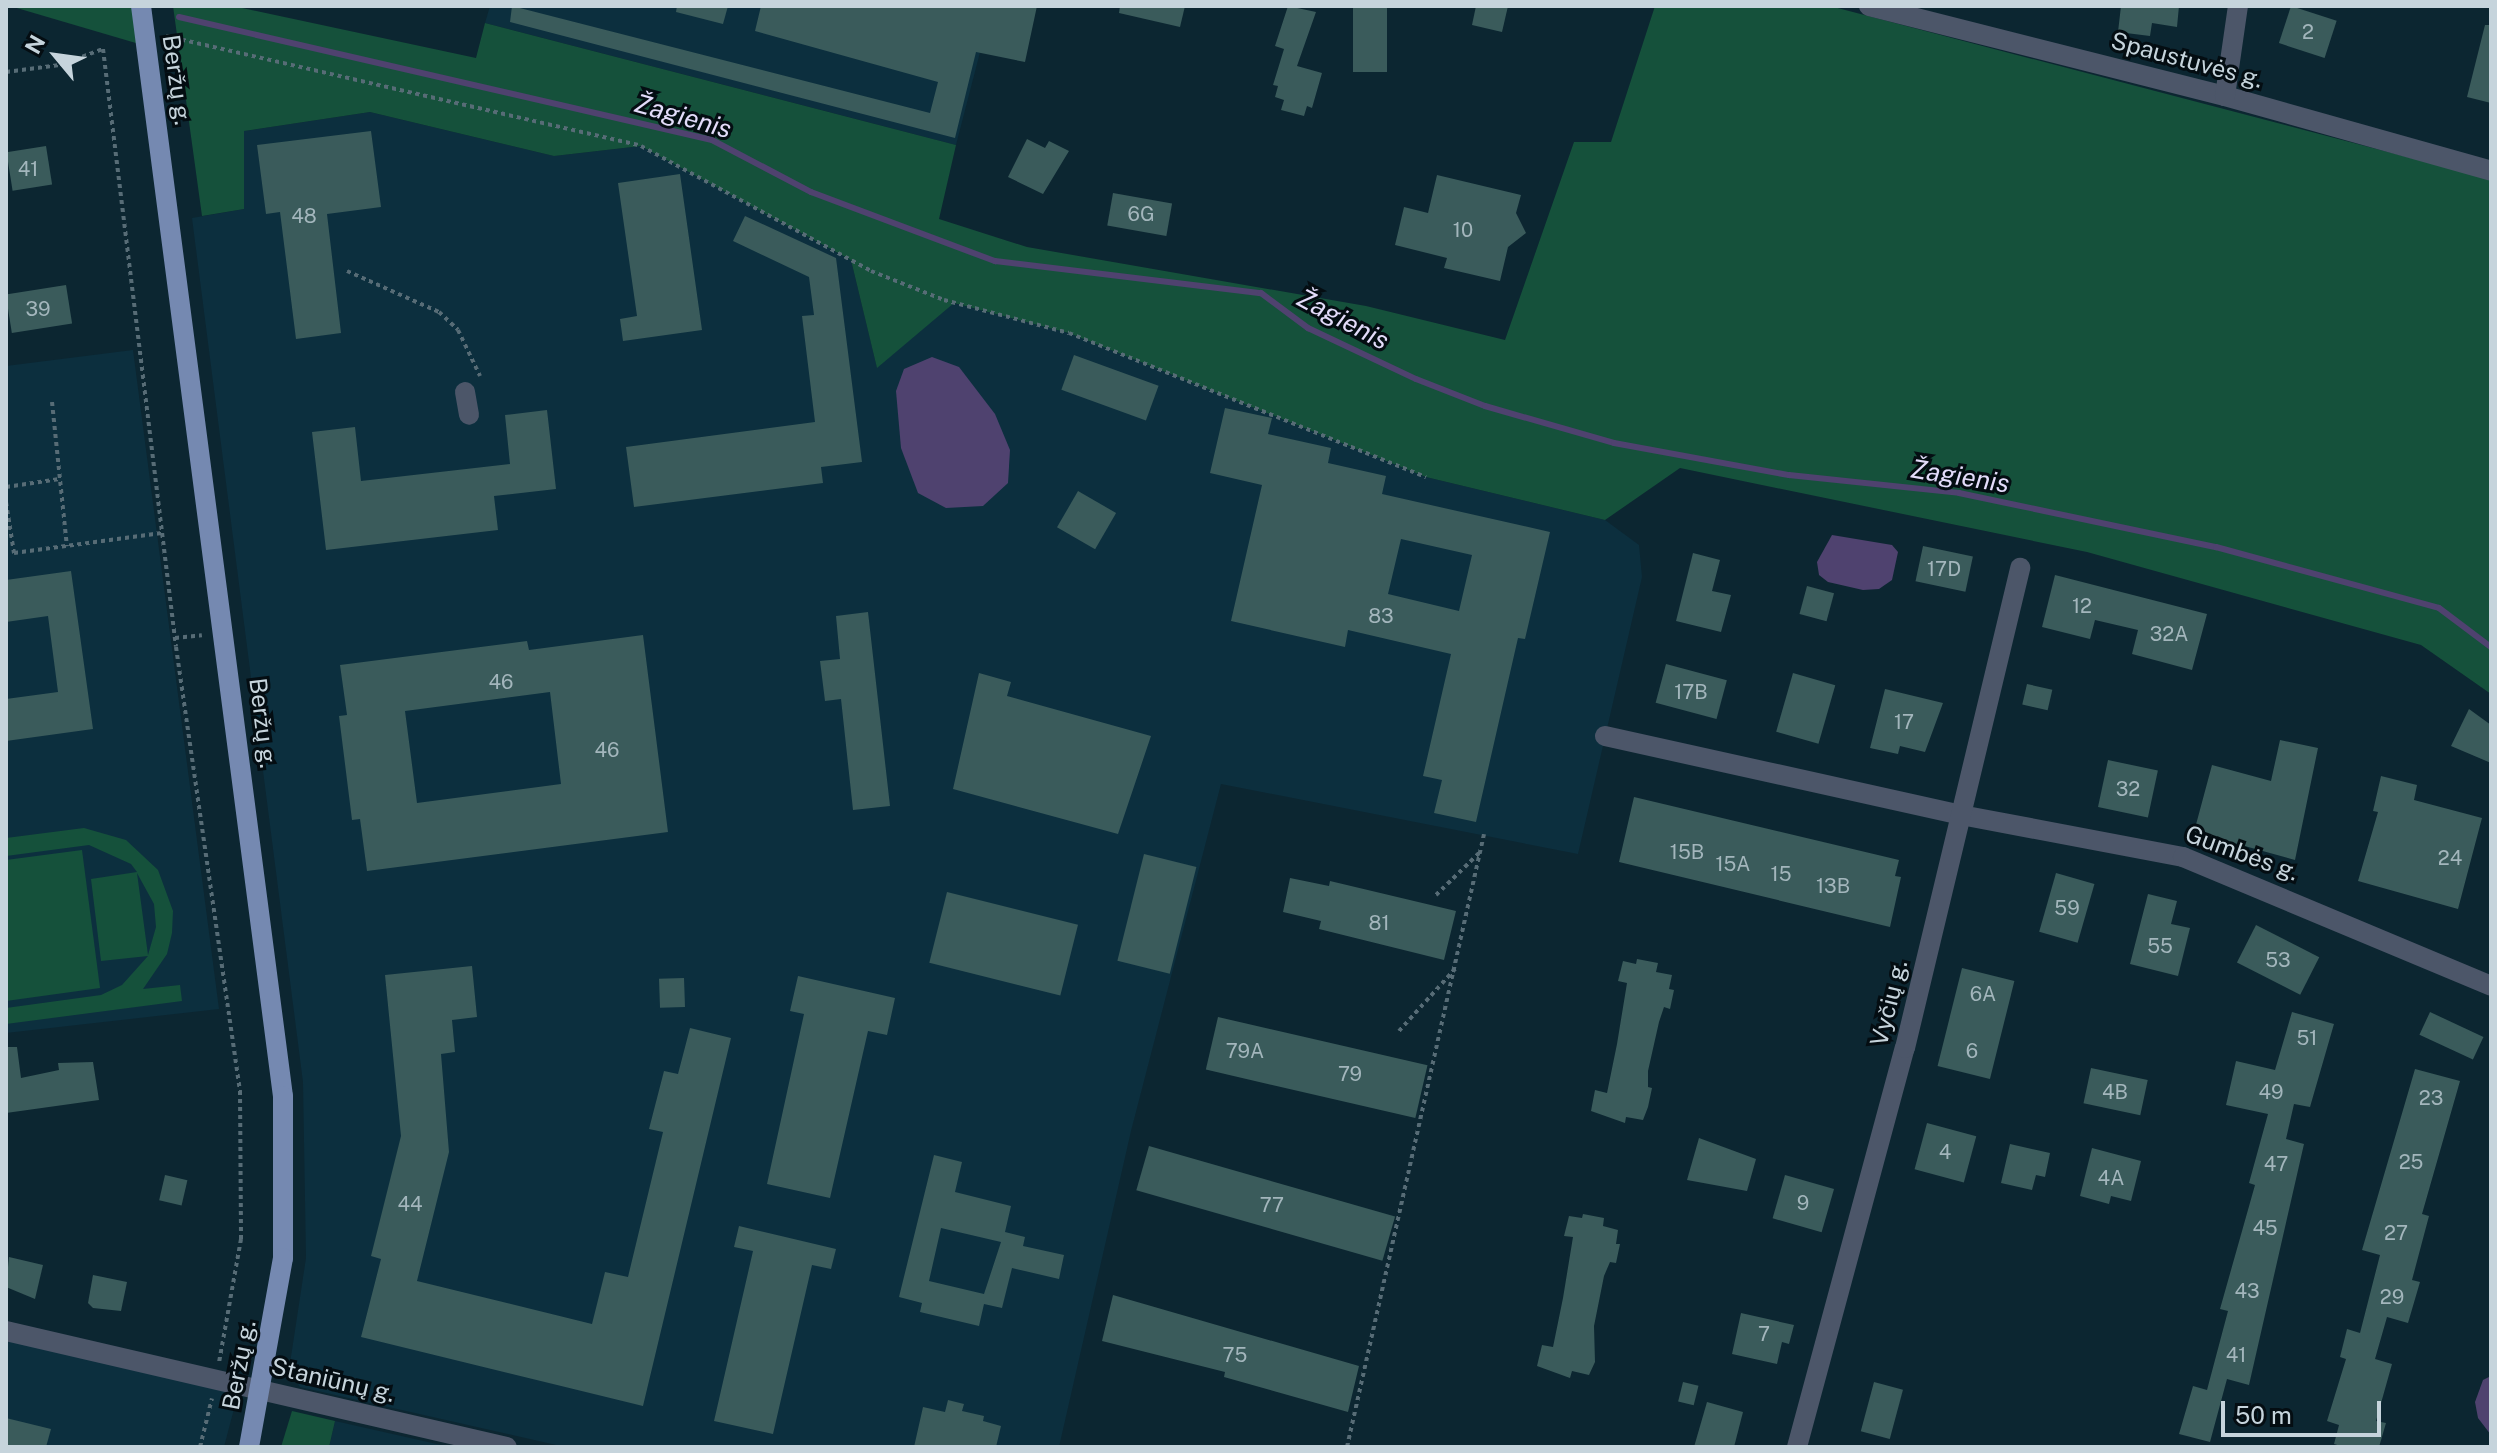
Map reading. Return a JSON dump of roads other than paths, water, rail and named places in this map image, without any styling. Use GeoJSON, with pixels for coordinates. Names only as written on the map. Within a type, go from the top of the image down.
{"type":"FeatureCollection","features":[{"type":"Feature","properties":{"kind":"main road","name":"Beržų g."},"geometry":{"type":"LineString","coordinates":[[141,6],[283,1096],[283,1258],[249,1447]]}},
{"type":"Feature","properties":{"kind":"street","name":"Spaustuvės g."},"geometry":{"type":"LineString","coordinates":[[1869,6],[2225,96],[2491,171]]}},
{"type":"Feature","properties":{"kind":"street"},"geometry":{"type":"LineString","coordinates":[[2225,96],[2238,6]]}},
{"type":"Feature","properties":{"kind":"street"},"geometry":{"type":"LineString","coordinates":[[469,415],[473,392]]}},
{"type":"Feature","properties":{"kind":"street","name":"Vyčių g."},"geometry":{"type":"LineString","coordinates":[[1797,1447],[1905,1048],[2020,568]]}},
{"type":"Feature","properties":{"kind":"street","name":"Gumbės g."},"geometry":{"type":"LineString","coordinates":[[1605,736],[1961,815],[2183,857],[2491,986]]}},
{"type":"Feature","properties":{"kind":"street","name":"Staniūnų g."},"geometry":{"type":"LineString","coordinates":[[6,1331],[507,1447]]}},
{"type":"Feature","properties":{"kind":"waterway","name":"Žagienis"},"geometry":{"type":"LineString","coordinates":[[179,17],[712,140],[811,192],[995,261],[1261,293],[1308,328],[1416,379],[1485,406],[1614,443],[1789,475],[1959,493],[2216,547],[2439,608],[2491,647]]}}]}
